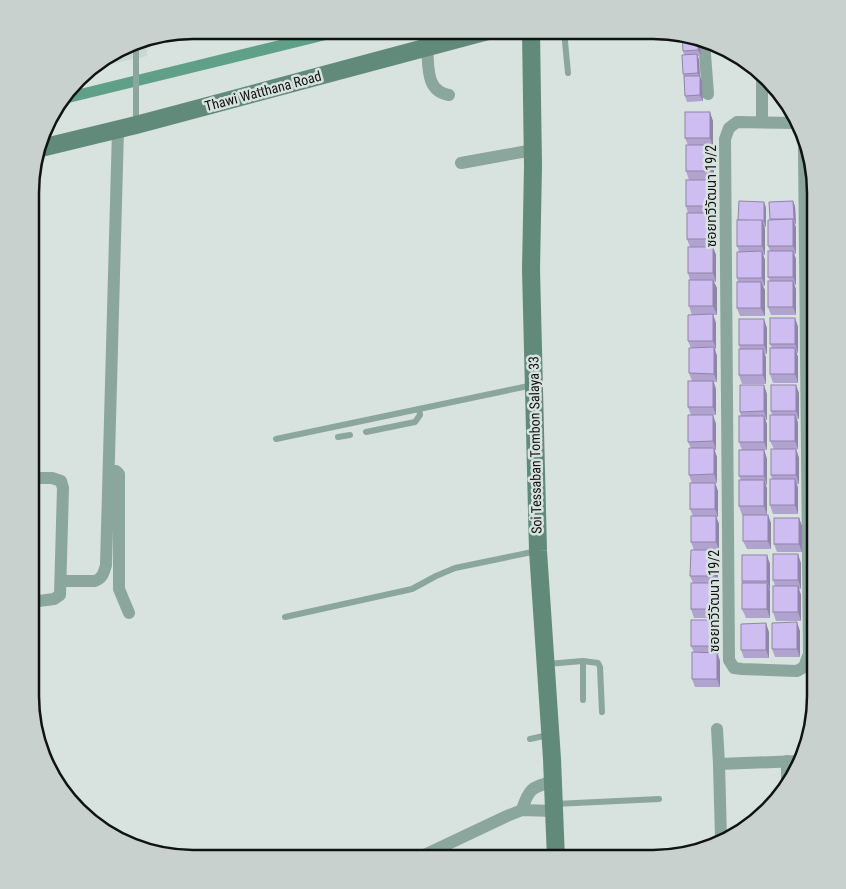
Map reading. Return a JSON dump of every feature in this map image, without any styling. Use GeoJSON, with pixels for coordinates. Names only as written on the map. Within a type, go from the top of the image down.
{"type":"FeatureCollection","features":[{"type":"Feature","properties":{"kind":"street","name":"Thawi Watthana Road"},"geometry":{"type":"LineString","coordinates":[[46,147],[136,126],[458,39]]}},
{"type":"Feature","properties":{"kind":"street","name":"Soi Tessaban Tombon Salaya 33"},"geometry":{"type":"LineString","coordinates":[[530,39],[533,150],[531,270],[538,551],[556,850]]}},
{"type":"Feature","properties":{"kind":"street"},"geometry":{"type":"LineString","coordinates":[[427,47],[431,82],[441,94],[449,95]]}},
{"type":"Feature","properties":{"kind":"street"},"geometry":{"type":"LineString","coordinates":[[704,48],[708,94]]}},
{"type":"Feature","properties":{"kind":"street"},"geometry":{"type":"LineString","coordinates":[[762,84],[762,122]]}},
{"type":"Feature","properties":{"kind":"street","name":"ซอยทวีวัฒนา 19/2"},"geometry":{"type":"LineString","coordinates":[[790,123],[737,122],[729,128],[725,139],[729,660],[734,668],[798,671],[804,667],[807,659]]}},
{"type":"Feature","properties":{"kind":"street"},"geometry":{"type":"LineString","coordinates":[[62,581],[95,581],[104,574],[106,565],[118,130]]}},
{"type":"Feature","properties":{"kind":"street"},"geometry":{"type":"LineString","coordinates":[[461,163],[533,150]]}},
{"type":"Feature","properties":{"kind":"street","name":"ซอยทวีวัฒนา 19/2"},"geometry":{"type":"LineString","coordinates":[[804,163],[807,452]]}},
{"type":"Feature","properties":{"kind":"street"},"geometry":{"type":"LineString","coordinates":[[109,471],[116,471],[119,474],[119,589],[130,613]]}},
{"type":"Feature","properties":{"kind":"street"},"geometry":{"type":"LineString","coordinates":[[39,478],[61,480],[63,488],[62,581],[60,595],[54,599],[39,601]]}},
{"type":"Feature","properties":{"kind":"street"},"geometry":{"type":"LineString","coordinates":[[717,729],[721,834]]}},
{"type":"Feature","properties":{"kind":"street"},"geometry":{"type":"LineString","coordinates":[[719,764],[793,761]]}},
{"type":"Feature","properties":{"kind":"street"},"geometry":{"type":"LineString","coordinates":[[522,810],[530,790],[536,785],[552,782]]}},
{"type":"Feature","properties":{"kind":"street"},"geometry":{"type":"LineString","coordinates":[[435,850],[522,810],[554,808]]}},
{"type":"Feature","properties":{"kind":"lane"},"geometry":{"type":"LineString","coordinates":[[565,39],[568,73]]}},
{"type":"Feature","properties":{"kind":"lane"},"geometry":{"type":"LineString","coordinates":[[136,49],[136,126]]}},
{"type":"Feature","properties":{"kind":"lane"},"geometry":{"type":"LineString","coordinates":[[276,439],[534,385]]}},
{"type":"Feature","properties":{"kind":"lane"},"geometry":{"type":"LineString","coordinates":[[366,432],[415,422],[420,415],[419,409]]}},
{"type":"Feature","properties":{"kind":"lane"},"geometry":{"type":"LineString","coordinates":[[338,437],[350,435]]}},
{"type":"Feature","properties":{"kind":"lane"},"geometry":{"type":"LineString","coordinates":[[285,617],[412,588],[455,568],[538,551]]}},
{"type":"Feature","properties":{"kind":"lane"},"geometry":{"type":"LineString","coordinates":[[583,661],[583,700]]}},
{"type":"Feature","properties":{"kind":"lane"},"geometry":{"type":"LineString","coordinates":[[546,664],[583,661],[598,663],[600,667],[602,712]]}},
{"type":"Feature","properties":{"kind":"lane"},"geometry":{"type":"LineString","coordinates":[[530,739],[550,734]]}},
{"type":"Feature","properties":{"kind":"lane"},"geometry":{"type":"LineString","coordinates":[[554,808],[659,799]]}},
{"type":"Feature","properties":{"kind":"shaded area"},"geometry":{"type":"Polygon","coordinates":[[[147,46],[147,56],[108,65],[134,50],[147,46]]]}},
{"type":"Feature","properties":{"kind":"building"},"geometry":{"type":"Polygon","coordinates":[[[682,42],[698,46],[698,50],[683,51],[682,42]]]}},
{"type":"Feature","properties":{"kind":"building"},"geometry":{"type":"Polygon","coordinates":[[[697,54],[698,73],[683,74],[682,55],[697,54]]]}},
{"type":"Feature","properties":{"kind":"building"},"geometry":{"type":"Polygon","coordinates":[[[684,76],[700,76],[700,95],[685,96],[684,76]]]}},
{"type":"Feature","properties":{"kind":"building"},"geometry":{"type":"Polygon","coordinates":[[[685,112],[710,112],[710,138],[685,138],[685,112]]]}},
{"type":"Feature","properties":{"kind":"building"},"geometry":{"type":"Polygon","coordinates":[[[686,145],[711,145],[711,171],[686,171],[686,145]]]}},
{"type":"Feature","properties":{"kind":"building"},"geometry":{"type":"Polygon","coordinates":[[[686,180],[711,180],[711,206],[686,206],[686,180]]]}},
{"type":"Feature","properties":{"kind":"building"},"geometry":{"type":"Polygon","coordinates":[[[739,201],[764,202],[764,221],[738,220],[739,201]]]}},
{"type":"Feature","properties":{"kind":"building"},"geometry":{"type":"Polygon","coordinates":[[[793,201],[794,219],[770,219],[769,202],[793,201]]]}},
{"type":"Feature","properties":{"kind":"building"},"geometry":{"type":"Polygon","coordinates":[[[687,213],[711,213],[711,239],[687,239],[687,213]]]}},
{"type":"Feature","properties":{"kind":"building"},"geometry":{"type":"Polygon","coordinates":[[[793,219],[793,246],[768,246],[768,220],[793,219]]]}},
{"type":"Feature","properties":{"kind":"building"},"geometry":{"type":"Polygon","coordinates":[[[737,220],[762,220],[762,246],[737,246],[737,220]]]}},
{"type":"Feature","properties":{"kind":"building"},"geometry":{"type":"Polygon","coordinates":[[[688,247],[713,247],[713,273],[688,273],[688,247]]]}},
{"type":"Feature","properties":{"kind":"building"},"geometry":{"type":"Polygon","coordinates":[[[762,251],[762,278],[737,278],[737,252],[762,251]]]}},
{"type":"Feature","properties":{"kind":"building"},"geometry":{"type":"Polygon","coordinates":[[[768,251],[793,251],[793,277],[768,277],[768,251]]]}},
{"type":"Feature","properties":{"kind":"building"},"geometry":{"type":"Polygon","coordinates":[[[689,280],[713,280],[713,306],[689,306],[689,280]]]}},
{"type":"Feature","properties":{"kind":"building"},"geometry":{"type":"Polygon","coordinates":[[[768,281],[793,281],[793,307],[768,307],[768,281]]]}},
{"type":"Feature","properties":{"kind":"building"},"geometry":{"type":"Polygon","coordinates":[[[737,282],[761,282],[761,308],[737,308],[737,282]]]}},
{"type":"Feature","properties":{"kind":"building"},"geometry":{"type":"Polygon","coordinates":[[[713,314],[713,341],[688,341],[688,315],[713,314]]]}},
{"type":"Feature","properties":{"kind":"building"},"geometry":{"type":"Polygon","coordinates":[[[770,318],[795,318],[795,344],[770,344],[770,318]]]}},
{"type":"Feature","properties":{"kind":"building"},"geometry":{"type":"Polygon","coordinates":[[[739,319],[764,319],[764,345],[739,345],[739,319]]]}},
{"type":"Feature","properties":{"kind":"building"},"geometry":{"type":"Polygon","coordinates":[[[714,347],[714,374],[689,373],[689,348],[714,347]]]}},
{"type":"Feature","properties":{"kind":"building"},"geometry":{"type":"Polygon","coordinates":[[[770,348],[795,348],[795,374],[770,374],[770,348]]]}},
{"type":"Feature","properties":{"kind":"building"},"geometry":{"type":"Polygon","coordinates":[[[739,349],[763,349],[763,375],[739,375],[739,349]]]}},
{"type":"Feature","properties":{"kind":"building"},"geometry":{"type":"Polygon","coordinates":[[[688,381],[713,381],[713,407],[688,407],[688,381]]]}},
{"type":"Feature","properties":{"kind":"building"},"geometry":{"type":"Polygon","coordinates":[[[740,385],[764,385],[764,411],[740,412],[740,385]]]}},
{"type":"Feature","properties":{"kind":"building"},"geometry":{"type":"Polygon","coordinates":[[[771,385],[796,385],[796,411],[771,411],[771,385]]]}},
{"type":"Feature","properties":{"kind":"building"},"geometry":{"type":"Polygon","coordinates":[[[688,415],[713,415],[713,441],[688,442],[688,415]]]}},
{"type":"Feature","properties":{"kind":"building"},"geometry":{"type":"Polygon","coordinates":[[[770,415],[795,415],[795,441],[770,441],[770,415]]]}},
{"type":"Feature","properties":{"kind":"building"},"geometry":{"type":"Polygon","coordinates":[[[739,416],[764,416],[764,442],[739,442],[739,416]]]}},
{"type":"Feature","properties":{"kind":"building"},"geometry":{"type":"Polygon","coordinates":[[[689,448],[714,448],[714,474],[689,475],[689,448]]]}},
{"type":"Feature","properties":{"kind":"building"},"geometry":{"type":"Polygon","coordinates":[[[771,449],[796,449],[796,475],[771,475],[771,449]]]}},
{"type":"Feature","properties":{"kind":"building"},"geometry":{"type":"Polygon","coordinates":[[[739,450],[764,450],[764,476],[739,476],[739,450]]]}},
{"type":"Feature","properties":{"kind":"building"},"geometry":{"type":"Polygon","coordinates":[[[770,479],[795,479],[795,505],[770,505],[770,479]]]}},
{"type":"Feature","properties":{"kind":"building"},"geometry":{"type":"Polygon","coordinates":[[[739,480],[764,480],[764,506],[739,506],[739,480]]]}},
{"type":"Feature","properties":{"kind":"building"},"geometry":{"type":"Polygon","coordinates":[[[690,483],[715,483],[715,509],[690,509],[690,483]]]}},
{"type":"Feature","properties":{"kind":"building"},"geometry":{"type":"Polygon","coordinates":[[[743,515],[768,515],[768,541],[743,541],[743,515]]]}},
{"type":"Feature","properties":{"kind":"building"},"geometry":{"type":"Polygon","coordinates":[[[691,516],[716,516],[716,542],[691,542],[691,516]]]}},
{"type":"Feature","properties":{"kind":"building"},"geometry":{"type":"Polygon","coordinates":[[[774,518],[799,518],[799,544],[774,544],[774,518]]]}},
{"type":"Feature","properties":{"kind":"building"},"geometry":{"type":"Polygon","coordinates":[[[691,550],[715,550],[715,576],[690,576],[691,550]]]}},
{"type":"Feature","properties":{"kind":"building"},"geometry":{"type":"Polygon","coordinates":[[[773,554],[798,554],[798,580],[773,580],[773,554]]]}},
{"type":"Feature","properties":{"kind":"building"},"geometry":{"type":"Polygon","coordinates":[[[742,555],[767,555],[767,581],[742,581],[742,555]]]}},
{"type":"Feature","properties":{"kind":"building"},"geometry":{"type":"Polygon","coordinates":[[[691,583],[716,583],[716,609],[691,609],[691,583]]]}},
{"type":"Feature","properties":{"kind":"building"},"geometry":{"type":"Polygon","coordinates":[[[742,583],[767,583],[767,609],[742,609],[742,583]]]}},
{"type":"Feature","properties":{"kind":"building"},"geometry":{"type":"Polygon","coordinates":[[[773,586],[798,586],[798,612],[773,612],[773,586]]]}},
{"type":"Feature","properties":{"kind":"building"},"geometry":{"type":"Polygon","coordinates":[[[691,620],[716,620],[716,646],[691,646],[691,620]]]}},
{"type":"Feature","properties":{"kind":"building"},"geometry":{"type":"Polygon","coordinates":[[[797,622],[797,649],[772,649],[772,623],[797,622]]]}},
{"type":"Feature","properties":{"kind":"building"},"geometry":{"type":"Polygon","coordinates":[[[766,623],[766,650],[741,650],[741,624],[766,623]]]}},
{"type":"Feature","properties":{"kind":"building"},"geometry":{"type":"Polygon","coordinates":[[[692,652],[717,653],[717,679],[692,679],[692,652]]]}},
{"type":"Feature","properties":{"kind":"waterway"},"geometry":{"type":"LineString","coordinates":[[73,96],[307,39]]}}]}
